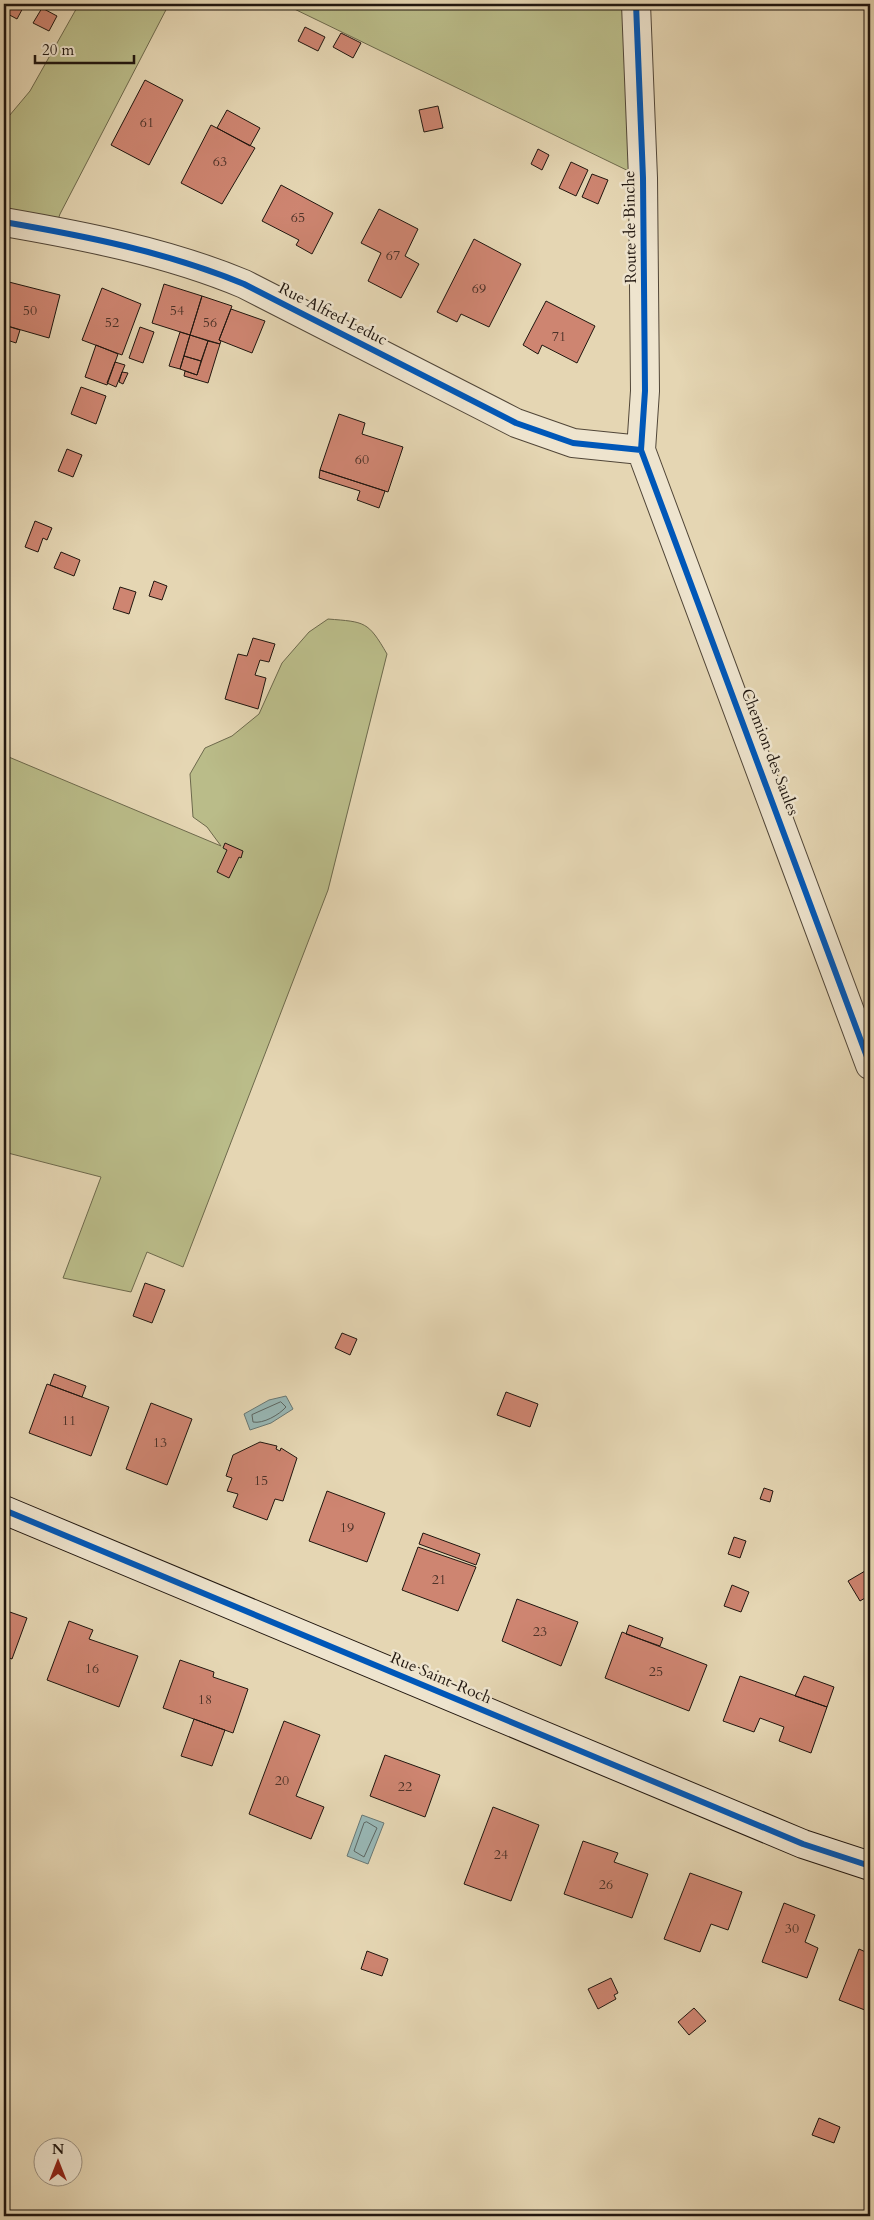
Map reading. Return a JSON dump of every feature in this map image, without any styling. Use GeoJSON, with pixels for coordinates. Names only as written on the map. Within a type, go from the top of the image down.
{"type":"FeatureCollection","features":[{"type":"Feature","properties":{"kind":"street","name":"Route de Binche"},"geometry":{"type":"LineString","coordinates":[[636,4],[643,197],[645,391],[641,450]]}},
{"type":"Feature","properties":{"kind":"street","name":"Rue Alfred Leduc"},"geometry":{"type":"LineString","coordinates":[[4,222],[96,238],[210,270],[244,284],[516,423],[573,443],[641,450]]}},
{"type":"Feature","properties":{"kind":"street","name":"Chemion des Saules"},"geometry":{"type":"LineString","coordinates":[[641,450],[782,823],[870,1065]]}},
{"type":"Feature","properties":{"kind":"street","name":"Rue Saint-Roch"},"geometry":{"type":"LineString","coordinates":[[4,1510],[803,1844],[870,1866]]}},
{"type":"Feature","properties":{"kind":"green space"},"geometry":{"type":"Polygon","coordinates":[[[79,4],[169,4],[60,214],[54,231],[4,222],[4,122],[30,91],[79,4]]]}},
{"type":"Feature","properties":{"kind":"green space"},"geometry":{"type":"Polygon","coordinates":[[[284,4],[636,4],[643,178],[284,4]]]}},
{"type":"Feature","properties":{"kind":"green space"},"geometry":{"type":"Polygon","coordinates":[[[328,619],[350,621],[364,625],[375,635],[387,654],[328,890],[183,1267],[147,1252],[131,1292],[63,1278],[101,1177],[4,1152],[4,755],[221,846],[207,827],[193,817],[190,774],[205,748],[232,736],[259,714],[282,663],[309,632],[328,619]]]}},
{"type":"Feature","properties":{"kind":"water"},"geometry":{"type":"Polygon","coordinates":[[[286,1396],[293,1409],[271,1423],[250,1430],[244,1414],[269,1400],[286,1396]]]}},
{"type":"Feature","properties":{"kind":"water"},"geometry":{"type":"Polygon","coordinates":[[[362,1815],[384,1823],[368,1864],[347,1856],[362,1815]]]}},
{"type":"Feature","properties":{"kind":"building"},"geometry":{"type":"Polygon","coordinates":[[[4,4],[25,4],[17,19],[4,12],[4,4]]]}},
{"type":"Feature","properties":{"kind":"building"},"geometry":{"type":"Polygon","coordinates":[[[42,8],[57,16],[49,31],[33,23],[42,8]]]}},
{"type":"Feature","properties":{"kind":"building"},"geometry":{"type":"Polygon","coordinates":[[[305,27],[325,37],[318,51],[298,41],[305,27]]]}},
{"type":"Feature","properties":{"kind":"building"},"geometry":{"type":"Polygon","coordinates":[[[341,33],[361,43],[353,58],[333,47],[341,33]]]}},
{"type":"Feature","properties":{"kind":"building"},"geometry":{"type":"Polygon","coordinates":[[[4,41],[9,44],[4,53],[4,41]]]}},
{"type":"Feature","properties":{"kind":"building"},"geometry":{"type":"Polygon","coordinates":[[[145,80],[183,100],[149,165],[111,145],[145,80]]]}},
{"type":"Feature","properties":{"kind":"building"},"geometry":{"type":"Polygon","coordinates":[[[438,106],[443,128],[424,132],[419,110],[438,106]]]}},
{"type":"Feature","properties":{"kind":"building"},"geometry":{"type":"Polygon","coordinates":[[[227,110],[260,128],[250,146],[217,128],[227,110]]]}},
{"type":"Feature","properties":{"kind":"building"},"geometry":{"type":"Polygon","coordinates":[[[211,125],[255,148],[222,204],[181,183],[211,125]]]}},
{"type":"Feature","properties":{"kind":"building"},"geometry":{"type":"Polygon","coordinates":[[[538,149],[549,155],[542,170],[531,164],[538,149]]]}},
{"type":"Feature","properties":{"kind":"building"},"geometry":{"type":"Polygon","coordinates":[[[571,162],[588,170],[576,196],[559,188],[571,162]]]}},
{"type":"Feature","properties":{"kind":"building"},"geometry":{"type":"Polygon","coordinates":[[[592,174],[608,180],[598,204],[582,197],[592,174]]]}},
{"type":"Feature","properties":{"kind":"building"},"geometry":{"type":"Polygon","coordinates":[[[281,185],[333,213],[312,254],[296,245],[299,240],[262,221],[281,185]]]}},
{"type":"Feature","properties":{"kind":"building"},"geometry":{"type":"Polygon","coordinates":[[[379,209],[418,229],[405,256],[419,264],[401,298],[368,281],[381,253],[361,243],[379,209]]]}},
{"type":"Feature","properties":{"kind":"building"},"geometry":{"type":"Polygon","coordinates":[[[474,239],[521,264],[489,327],[461,314],[457,322],[437,312],[474,239]]]}},
{"type":"Feature","properties":{"kind":"building"},"geometry":{"type":"Polygon","coordinates":[[[5,281],[60,295],[49,338],[4,325],[5,281]]]}},
{"type":"Feature","properties":{"kind":"building"},"geometry":{"type":"Polygon","coordinates":[[[164,284],[202,296],[190,335],[152,323],[164,284]]]}},
{"type":"Feature","properties":{"kind":"building"},"geometry":{"type":"Polygon","coordinates":[[[102,288],[141,304],[122,355],[82,340],[102,288]]]}},
{"type":"Feature","properties":{"kind":"building"},"geometry":{"type":"Polygon","coordinates":[[[202,296],[232,306],[219,340],[221,341],[220,344],[190,335],[202,296]]]}},
{"type":"Feature","properties":{"kind":"building"},"geometry":{"type":"Polygon","coordinates":[[[546,301],[595,326],[577,363],[542,345],[538,354],[523,345],[546,301]]]}},
{"type":"Feature","properties":{"kind":"building"},"geometry":{"type":"Polygon","coordinates":[[[231,309],[265,321],[252,353],[219,340],[231,309]]]}},
{"type":"Feature","properties":{"kind":"building"},"geometry":{"type":"Polygon","coordinates":[[[4,325],[20,330],[16,343],[4,339],[4,325]]]}},
{"type":"Feature","properties":{"kind":"building"},"geometry":{"type":"Polygon","coordinates":[[[140,327],[154,332],[143,363],[129,358],[140,327]]]}},
{"type":"Feature","properties":{"kind":"building"},"geometry":{"type":"Polygon","coordinates":[[[180,332],[190,335],[180,369],[169,366],[180,332]]]}},
{"type":"Feature","properties":{"kind":"building"},"geometry":{"type":"Polygon","coordinates":[[[190,335],[208,341],[201,361],[184,356],[190,335]]]}},
{"type":"Feature","properties":{"kind":"building"},"geometry":{"type":"Polygon","coordinates":[[[208,341],[220,344],[208,383],[184,376],[185,371],[197,375],[208,341]]]}},
{"type":"Feature","properties":{"kind":"building"},"geometry":{"type":"Polygon","coordinates":[[[96,345],[118,354],[107,385],[85,377],[96,345]]]}},
{"type":"Feature","properties":{"kind":"building"},"geometry":{"type":"Polygon","coordinates":[[[184,356],[201,361],[197,375],[180,369],[184,356]]]}},
{"type":"Feature","properties":{"kind":"building"},"geometry":{"type":"Polygon","coordinates":[[[115,362],[125,365],[116,387],[107,383],[115,362]]]}},
{"type":"Feature","properties":{"kind":"building"},"geometry":{"type":"Polygon","coordinates":[[[122,372],[128,373],[123,384],[119,382],[122,372]]]}},
{"type":"Feature","properties":{"kind":"building"},"geometry":{"type":"Polygon","coordinates":[[[81,387],[106,396],[96,424],[71,414],[81,387]]]}},
{"type":"Feature","properties":{"kind":"building"},"geometry":{"type":"Polygon","coordinates":[[[339,414],[365,423],[362,434],[403,447],[388,492],[320,470],[339,414]]]}},
{"type":"Feature","properties":{"kind":"building"},"geometry":{"type":"Polygon","coordinates":[[[67,449],[82,455],[73,477],[58,471],[67,449]]]}},
{"type":"Feature","properties":{"kind":"building"},"geometry":{"type":"Polygon","coordinates":[[[320,470],[385,491],[379,508],[357,500],[360,491],[319,478],[320,470]]]}},
{"type":"Feature","properties":{"kind":"building"},"geometry":{"type":"Polygon","coordinates":[[[35,521],[52,528],[47,540],[43,538],[38,552],[25,547],[35,521]]]}},
{"type":"Feature","properties":{"kind":"building"},"geometry":{"type":"Polygon","coordinates":[[[61,552],[80,560],[74,576],[54,568],[61,552]]]}},
{"type":"Feature","properties":{"kind":"building"},"geometry":{"type":"Polygon","coordinates":[[[154,581],[167,586],[162,600],[149,596],[154,581]]]}},
{"type":"Feature","properties":{"kind":"building"},"geometry":{"type":"Polygon","coordinates":[[[120,587],[136,592],[129,614],[113,609],[120,587]]]}},
{"type":"Feature","properties":{"kind":"building"},"geometry":{"type":"Polygon","coordinates":[[[253,638],[275,644],[269,662],[260,660],[255,675],[266,678],[258,709],[225,699],[238,654],[247,656],[253,638]]]}},
{"type":"Feature","properties":{"kind":"building"},"geometry":{"type":"Polygon","coordinates":[[[225,843],[243,851],[229,878],[217,872],[227,850],[223,848],[225,843]]]}},
{"type":"Feature","properties":{"kind":"building"},"geometry":{"type":"Polygon","coordinates":[[[145,1283],[165,1290],[152,1323],[133,1316],[145,1283]]]}},
{"type":"Feature","properties":{"kind":"building"},"geometry":{"type":"Polygon","coordinates":[[[342,1333],[357,1339],[350,1355],[335,1348],[342,1333]]]}},
{"type":"Feature","properties":{"kind":"building"},"geometry":{"type":"Polygon","coordinates":[[[54,1374],[86,1386],[82,1397],[50,1385],[54,1374]]]}},
{"type":"Feature","properties":{"kind":"building"},"geometry":{"type":"Polygon","coordinates":[[[47,1384],[109,1407],[91,1456],[29,1433],[47,1384]]]}},
{"type":"Feature","properties":{"kind":"building"},"geometry":{"type":"Polygon","coordinates":[[[506,1392],[538,1404],[530,1427],[497,1415],[506,1392]]]}},
{"type":"Feature","properties":{"kind":"building"},"geometry":{"type":"Polygon","coordinates":[[[151,1403],[192,1419],[167,1485],[126,1469],[151,1403]]]}},
{"type":"Feature","properties":{"kind":"building"},"geometry":{"type":"Polygon","coordinates":[[[260,1442],[277,1446],[276,1449],[280,1451],[281,1448],[297,1458],[283,1501],[275,1499],[267,1520],[233,1507],[238,1494],[227,1491],[232,1478],[226,1476],[233,1455],[260,1442]]]}},
{"type":"Feature","properties":{"kind":"building"},"geometry":{"type":"Polygon","coordinates":[[[764,1488],[773,1491],[770,1502],[760,1499],[764,1488]]]}},
{"type":"Feature","properties":{"kind":"building"},"geometry":{"type":"Polygon","coordinates":[[[327,1491],[385,1513],[367,1562],[309,1541],[327,1491]]]}},
{"type":"Feature","properties":{"kind":"building"},"geometry":{"type":"Polygon","coordinates":[[[423,1533],[480,1554],[476,1565],[419,1544],[423,1533]]]}},
{"type":"Feature","properties":{"kind":"building"},"geometry":{"type":"Polygon","coordinates":[[[734,1537],[746,1541],[740,1558],[728,1554],[734,1537]]]}},
{"type":"Feature","properties":{"kind":"building"},"geometry":{"type":"Polygon","coordinates":[[[418,1547],[476,1567],[458,1611],[402,1590],[418,1547]]]}},
{"type":"Feature","properties":{"kind":"building"},"geometry":{"type":"Polygon","coordinates":[[[865,1571],[870,1580],[870,1595],[860,1601],[848,1581],[865,1571]]]}},
{"type":"Feature","properties":{"kind":"building"},"geometry":{"type":"Polygon","coordinates":[[[732,1585],[749,1592],[741,1612],[724,1606],[732,1585]]]}},
{"type":"Feature","properties":{"kind":"building"},"geometry":{"type":"Polygon","coordinates":[[[517,1599],[578,1622],[561,1666],[502,1641],[517,1599]]]}},
{"type":"Feature","properties":{"kind":"building"},"geometry":{"type":"Polygon","coordinates":[[[4,1610],[27,1618],[12,1659],[4,1656],[4,1610]]]}},
{"type":"Feature","properties":{"kind":"building"},"geometry":{"type":"Polygon","coordinates":[[[69,1621],[93,1630],[89,1639],[138,1656],[119,1707],[47,1680],[69,1621]]]}},
{"type":"Feature","properties":{"kind":"building"},"geometry":{"type":"Polygon","coordinates":[[[629,1625],[663,1638],[660,1646],[626,1634],[629,1625]]]}},
{"type":"Feature","properties":{"kind":"building"},"geometry":{"type":"Polygon","coordinates":[[[622,1632],[707,1665],[689,1711],[605,1678],[622,1632]]]}},
{"type":"Feature","properties":{"kind":"building"},"geometry":{"type":"Polygon","coordinates":[[[180,1660],[214,1672],[213,1677],[248,1689],[233,1733],[163,1708],[180,1660]]]}},
{"type":"Feature","properties":{"kind":"building"},"geometry":{"type":"Polygon","coordinates":[[[740,1676],[827,1707],[811,1753],[779,1741],[784,1727],[760,1718],[754,1732],[723,1721],[740,1676]]]}},
{"type":"Feature","properties":{"kind":"building"},"geometry":{"type":"Polygon","coordinates":[[[804,1676],[834,1687],[827,1707],[795,1696],[804,1676]]]}},
{"type":"Feature","properties":{"kind":"building"},"geometry":{"type":"Polygon","coordinates":[[[194,1719],[225,1730],[212,1766],[181,1756],[194,1719]]]}},
{"type":"Feature","properties":{"kind":"building"},"geometry":{"type":"Polygon","coordinates":[[[284,1721],[320,1735],[296,1796],[324,1807],[311,1839],[249,1814],[284,1721]]]}},
{"type":"Feature","properties":{"kind":"building"},"geometry":{"type":"Polygon","coordinates":[[[385,1755],[440,1775],[425,1817],[370,1796],[385,1755]]]}},
{"type":"Feature","properties":{"kind":"building"},"geometry":{"type":"Polygon","coordinates":[[[493,1807],[539,1825],[511,1901],[464,1884],[493,1807]]]}},
{"type":"Feature","properties":{"kind":"building"},"geometry":{"type":"Polygon","coordinates":[[[583,1841],[618,1853],[614,1862],[648,1874],[632,1918],[564,1894],[583,1841]]]}},
{"type":"Feature","properties":{"kind":"building"},"geometry":{"type":"Polygon","coordinates":[[[690,1873],[742,1892],[728,1930],[711,1924],[700,1952],[664,1939],[690,1873]]]}},
{"type":"Feature","properties":{"kind":"building"},"geometry":{"type":"Polygon","coordinates":[[[784,1903],[815,1915],[805,1942],[818,1948],[807,1978],[762,1962],[784,1903]]]}},
{"type":"Feature","properties":{"kind":"building"},"geometry":{"type":"Polygon","coordinates":[[[859,1949],[870,1954],[870,2012],[839,2000],[859,1949]]]}},
{"type":"Feature","properties":{"kind":"building"},"geometry":{"type":"Polygon","coordinates":[[[367,1951],[388,1959],[382,1976],[361,1969],[367,1951]]]}},
{"type":"Feature","properties":{"kind":"building"},"geometry":{"type":"Polygon","coordinates":[[[611,1978],[618,1993],[614,1995],[616,1999],[598,2009],[588,1989],[611,1978]]]}},
{"type":"Feature","properties":{"kind":"building"},"geometry":{"type":"Polygon","coordinates":[[[694,2008],[706,2021],[689,2035],[678,2022],[694,2008]]]}},
{"type":"Feature","properties":{"kind":"building"},"geometry":{"type":"Polygon","coordinates":[[[819,2118],[840,2127],[834,2143],[812,2135],[819,2118]]]}},
{"type":"Feature","properties":{"kind":"cycle path"},"geometry":{"type":"LineString","coordinates":[[636,4],[643,178],[645,391],[641,450],[870,1065]]}},
{"type":"Feature","properties":{"kind":"cycle path"},"geometry":{"type":"LineString","coordinates":[[4,222],[126,246],[215,273],[244,284],[516,423],[573,443],[641,450]]}},
{"type":"Feature","properties":{"kind":"cycle path"},"geometry":{"type":"LineString","coordinates":[[4,1510],[803,1844],[870,1866]]}}]}
